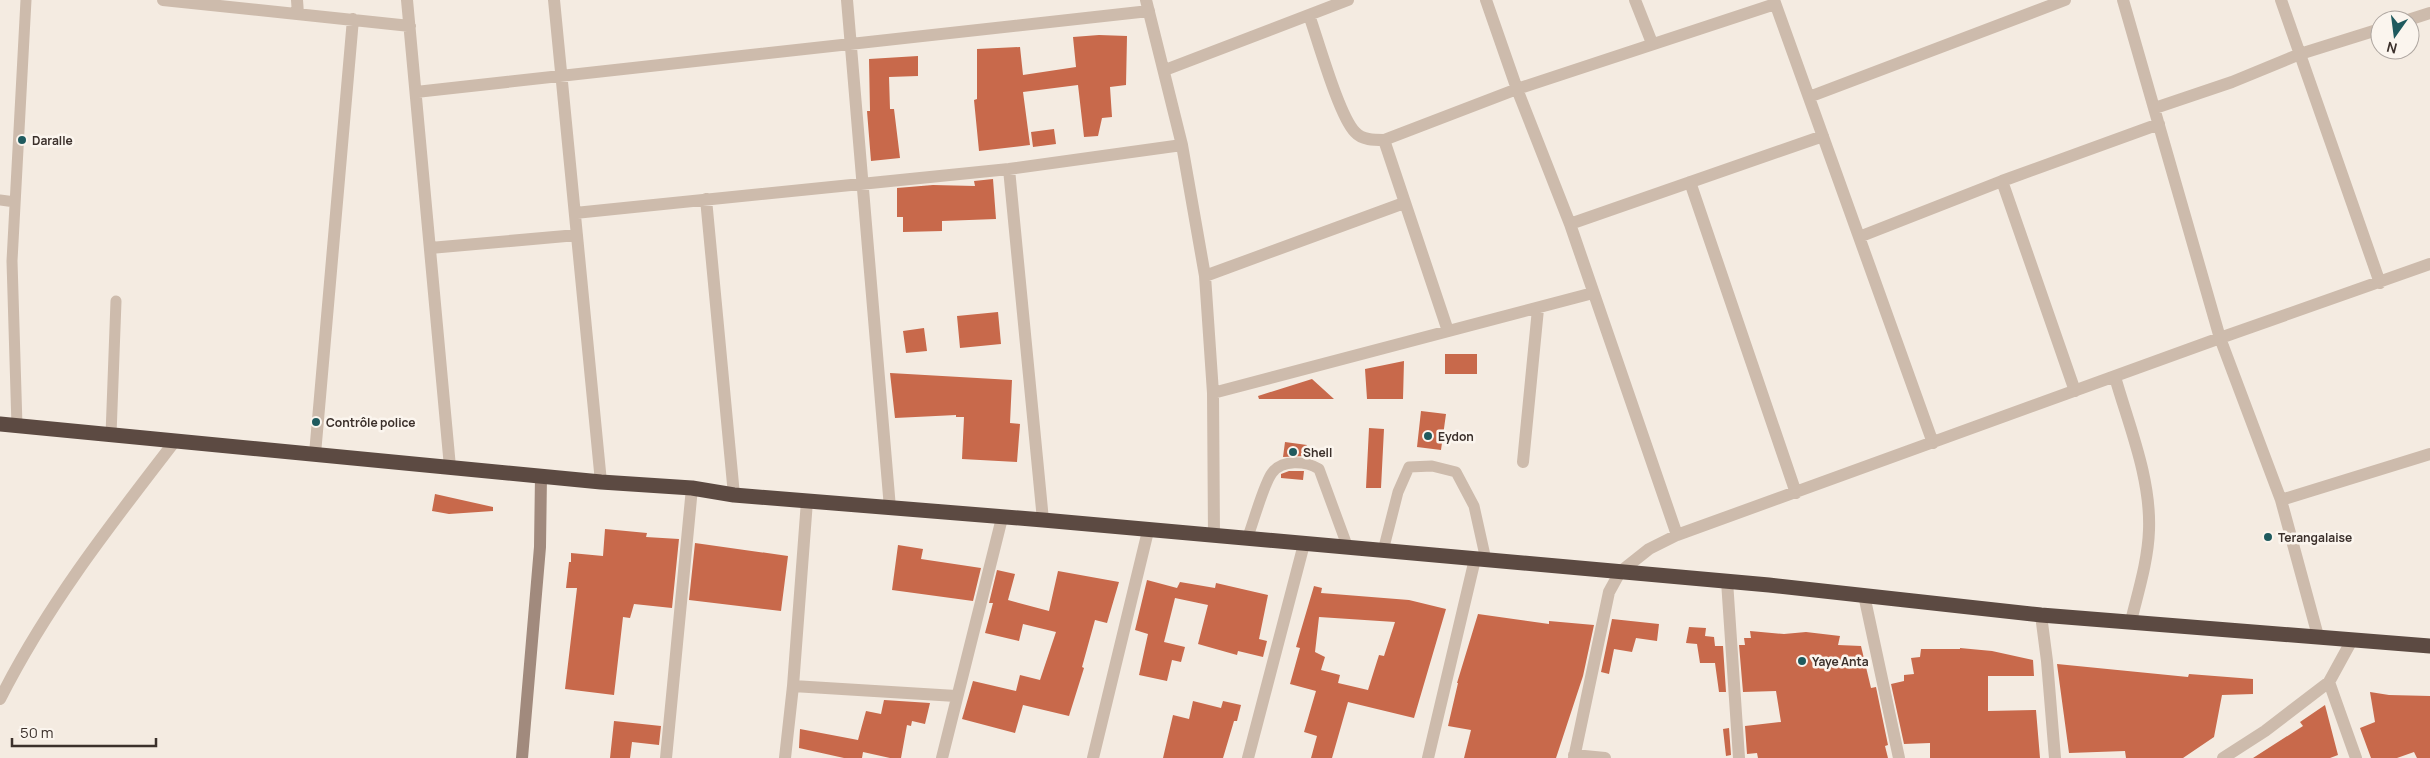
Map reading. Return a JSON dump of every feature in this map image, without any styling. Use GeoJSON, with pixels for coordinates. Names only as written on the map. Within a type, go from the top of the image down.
{"type":"FeatureCollection","features":[{"type":"Feature","properties":{"kind":"highway"},"geometry":{"type":"LineString","coordinates":[[0,424],[601,482],[692,488],[734,495],[1044,520],[1148,531],[1727,581],[2041,616],[2132,621],[2430,646]]}},
{"type":"Feature","properties":{"kind":"main road"},"geometry":{"type":"LineString","coordinates":[[522,758],[540,547],[541,476]]}},
{"type":"Feature","properties":{"kind":"street"},"geometry":{"type":"LineString","coordinates":[[163,0],[410,26]]}},
{"type":"Feature","properties":{"kind":"street"},"geometry":{"type":"LineString","coordinates":[[297,0],[298,14]]}},
{"type":"Feature","properties":{"kind":"street"},"geometry":{"type":"LineString","coordinates":[[407,0],[450,467]]}},
{"type":"Feature","properties":{"kind":"street"},"geometry":{"type":"LineString","coordinates":[[554,0],[601,482]]}},
{"type":"Feature","properties":{"kind":"street"},"geometry":{"type":"LineString","coordinates":[[847,0],[890,508]]}},
{"type":"Feature","properties":{"kind":"street"},"geometry":{"type":"LineString","coordinates":[[1165,70],[1346,0]]}},
{"type":"Feature","properties":{"kind":"street"},"geometry":{"type":"LineString","coordinates":[[1486,0],[1517,88],[1570,224],[1677,535]]}},
{"type":"Feature","properties":{"kind":"street"},"geometry":{"type":"LineString","coordinates":[[1634,0],[1652,43]]}},
{"type":"Feature","properties":{"kind":"street"},"geometry":{"type":"LineString","coordinates":[[1809,97],[2065,0]]}},
{"type":"Feature","properties":{"kind":"street"},"geometry":{"type":"LineString","coordinates":[[2123,0],[2220,338],[2281,500],[2318,636]]}},
{"type":"Feature","properties":{"kind":"street"},"geometry":{"type":"LineString","coordinates":[[2281,0],[2380,283]]}},
{"type":"Feature","properties":{"kind":"street"},"geometry":{"type":"LineString","coordinates":[[1309,15],[1345,117],[1355,133],[1368,140],[1384,140],[1517,88],[1775,2],[1933,443]]}},
{"type":"Feature","properties":{"kind":"street"},"geometry":{"type":"LineString","coordinates":[[416,92],[852,44],[1147,5],[1165,70],[1182,145],[1205,276],[1213,393],[1214,536]]}},
{"type":"Feature","properties":{"kind":"street"},"geometry":{"type":"LineString","coordinates":[[315,454],[353,19]]}},
{"type":"Feature","properties":{"kind":"street"},"geometry":{"type":"LineString","coordinates":[[2155,108],[2232,82],[2300,54],[2370,32]]}},
{"type":"Feature","properties":{"kind":"street"},"geometry":{"type":"LineString","coordinates":[[1859,237],[2002,181],[2159,124]]}},
{"type":"Feature","properties":{"kind":"street"},"geometry":{"type":"LineString","coordinates":[[1570,224],[1823,136]]}},
{"type":"Feature","properties":{"kind":"street"},"geometry":{"type":"LineString","coordinates":[[1384,140],[1448,331]]}},
{"type":"Feature","properties":{"kind":"street"},"geometry":{"type":"LineString","coordinates":[[575,213],[863,182],[1009,169],[1182,145]]}},
{"type":"Feature","properties":{"kind":"street"},"geometry":{"type":"LineString","coordinates":[[1009,169],[1044,520]]}},
{"type":"Feature","properties":{"kind":"street"},"geometry":{"type":"LineString","coordinates":[[2002,181],[2075,390]]}},
{"type":"Feature","properties":{"kind":"street"},"geometry":{"type":"LineString","coordinates":[[1690,182],[1796,493]]}},
{"type":"Feature","properties":{"kind":"street"},"geometry":{"type":"LineString","coordinates":[[706,199],[734,495]]}},
{"type":"Feature","properties":{"kind":"street"},"geometry":{"type":"LineString","coordinates":[[1205,276],[1404,203]]}},
{"type":"Feature","properties":{"kind":"street"},"geometry":{"type":"LineString","coordinates":[[430,248],[577,235]]}},
{"type":"Feature","properties":{"kind":"street"},"geometry":{"type":"LineString","coordinates":[[1605,758],[1574,756],[1609,592],[1620,572],[1649,549],[1677,535],[2075,390],[2430,264]]}},
{"type":"Feature","properties":{"kind":"street"},"geometry":{"type":"LineString","coordinates":[[1213,393],[1593,293]]}},
{"type":"Feature","properties":{"kind":"street"},"geometry":{"type":"LineString","coordinates":[[1523,462],[1538,309]]}},
{"type":"Feature","properties":{"kind":"street"},"geometry":{"type":"LineString","coordinates":[[2115,377],[2142,471],[2148,510],[2146,548],[2132,621]]}},
{"type":"Feature","properties":{"kind":"street"},"geometry":{"type":"LineString","coordinates":[[0,698],[47,614],[87,555],[175,441]]}},
{"type":"Feature","properties":{"kind":"street"},"geometry":{"type":"LineString","coordinates":[[2281,500],[2430,454]]}},
{"type":"Feature","properties":{"kind":"street"},"geometry":{"type":"LineString","coordinates":[[666,758],[692,488]]}},
{"type":"Feature","properties":{"kind":"street"},"geometry":{"type":"LineString","coordinates":[[785,758],[793,686],[807,501]]}},
{"type":"Feature","properties":{"kind":"street"},"geometry":{"type":"LineString","coordinates":[[942,758],[1002,518]]}},
{"type":"Feature","properties":{"kind":"street"},"geometry":{"type":"LineString","coordinates":[[1093,758],[1148,531]]}},
{"type":"Feature","properties":{"kind":"street"},"geometry":{"type":"LineString","coordinates":[[1248,758],[1304,544]]}},
{"type":"Feature","properties":{"kind":"street"},"geometry":{"type":"LineString","coordinates":[[1428,758],[1481,560]]}},
{"type":"Feature","properties":{"kind":"street"},"geometry":{"type":"LineString","coordinates":[[1727,581],[1739,758]]}},
{"type":"Feature","properties":{"kind":"street"},"geometry":{"type":"LineString","coordinates":[[1864,595],[1899,758]]}},
{"type":"Feature","properties":{"kind":"street"},"geometry":{"type":"LineString","coordinates":[[2041,616],[2048,661],[2055,758]]}},
{"type":"Feature","properties":{"kind":"street"},"geometry":{"type":"LineString","coordinates":[[2223,758],[2265,731],[2329,682],[2352,640]]}},
{"type":"Feature","properties":{"kind":"street"},"geometry":{"type":"LineString","coordinates":[[2329,682],[2356,758]]}},
{"type":"Feature","properties":{"kind":"street"},"geometry":{"type":"LineString","coordinates":[[793,686],[956,696]]}},
{"type":"Feature","properties":{"kind":"lane"},"geometry":{"type":"LineString","coordinates":[[17,426],[6,260],[15,202],[26,0]]}},
{"type":"Feature","properties":{"kind":"lane"},"geometry":{"type":"LineString","coordinates":[[0,200],[15,202]]}},
{"type":"Feature","properties":{"kind":"lane"},"geometry":{"type":"LineString","coordinates":[[111,435],[116,301]]}},
{"type":"Feature","properties":{"kind":"lane"},"geometry":{"type":"LineString","coordinates":[[1248,539],[1271,474],[1280,465],[1308,462],[1319,469],[1348,548]]}},
{"type":"Feature","properties":{"kind":"lane"},"geometry":{"type":"LineString","coordinates":[[1383,551],[1398,492],[1409,468],[1432,466],[1456,472],[1474,506],[1481,560]]}},
{"type":"Feature","properties":{"kind":"building"},"geometry":{"type":"Polygon","coordinates":[[[1099,35],[1127,36],[1126,85],[1110,87],[1112,117],[1102,118],[1098,136],[1084,137],[1078,85],[1023,92],[1030,145],[979,151],[974,100],[977,99],[977,49],[1020,47],[1023,75],[1076,67],[1073,37],[1099,35]]]}},
{"type":"Feature","properties":{"kind":"building"},"geometry":{"type":"Polygon","coordinates":[[[918,56],[918,76],[889,77],[890,109],[894,109],[900,158],[871,161],[867,111],[870,111],[869,59],[918,56]]]}},
{"type":"Feature","properties":{"kind":"building"},"geometry":{"type":"Polygon","coordinates":[[[1054,129],[1056,144],[1033,147],[1031,132],[1054,129]]]}},
{"type":"Feature","properties":{"kind":"building"},"geometry":{"type":"Polygon","coordinates":[[[993,179],[996,219],[942,221],[942,231],[903,232],[903,217],[897,217],[897,188],[933,185],[975,186],[974,181],[993,179]]]}},
{"type":"Feature","properties":{"kind":"building"},"geometry":{"type":"Polygon","coordinates":[[[998,312],[1001,344],[960,348],[957,316],[998,312]]]}},
{"type":"Feature","properties":{"kind":"building"},"geometry":{"type":"Polygon","coordinates":[[[924,328],[927,351],[906,353],[903,331],[924,328]]]}},
{"type":"Feature","properties":{"kind":"building"},"geometry":{"type":"Polygon","coordinates":[[[1445,354],[1477,354],[1477,374],[1445,374],[1445,354]]]}},
{"type":"Feature","properties":{"kind":"building"},"geometry":{"type":"Polygon","coordinates":[[[1404,361],[1403,399],[1367,399],[1365,369],[1404,361]]]}},
{"type":"Feature","properties":{"kind":"building"},"geometry":{"type":"Polygon","coordinates":[[[890,373],[1012,380],[1010,423],[1020,424],[1017,462],[962,459],[964,417],[956,417],[956,415],[895,418],[890,373]]]}},
{"type":"Feature","properties":{"kind":"building"},"geometry":{"type":"Polygon","coordinates":[[[1312,379],[1334,399],[1259,399],[1258,396],[1312,379]]]}},
{"type":"Feature","properties":{"kind":"building"},"geometry":{"type":"Polygon","coordinates":[[[1421,411],[1446,414],[1441,450],[1417,447],[1421,411]]]}},
{"type":"Feature","properties":{"kind":"building"},"geometry":{"type":"Polygon","coordinates":[[[1369,428],[1384,429],[1381,488],[1366,488],[1369,428]]]}},
{"type":"Feature","properties":{"kind":"building"},"geometry":{"type":"Polygon","coordinates":[[[1285,442],[1307,445],[1305,456],[1283,457],[1285,442]]]}},
{"type":"Feature","properties":{"kind":"building"},"geometry":{"type":"Polygon","coordinates":[[[1289,471],[1304,471],[1303,480],[1281,478],[1281,474],[1289,471]]]}},
{"type":"Feature","properties":{"kind":"building"},"geometry":{"type":"Polygon","coordinates":[[[435,494],[493,507],[493,511],[449,514],[432,511],[435,494]]]}},
{"type":"Feature","properties":{"kind":"building"},"geometry":{"type":"Polygon","coordinates":[[[605,529],[647,533],[646,537],[679,539],[672,608],[634,604],[630,618],[623,617],[614,695],[565,689],[577,588],[566,588],[571,553],[603,556],[605,529]]]}},
{"type":"Feature","properties":{"kind":"building"},"geometry":{"type":"Polygon","coordinates":[[[695,543],[788,556],[781,611],[689,600],[695,543]]]}},
{"type":"Feature","properties":{"kind":"building"},"geometry":{"type":"Polygon","coordinates":[[[898,545],[923,549],[921,559],[981,568],[973,601],[892,590],[898,545]]]}},
{"type":"Feature","properties":{"kind":"building"},"geometry":{"type":"Polygon","coordinates":[[[997,570],[1015,574],[1008,600],[1049,611],[1058,571],[1119,582],[1107,623],[1095,620],[1082,667],[1084,668],[1069,716],[1023,705],[1015,733],[962,719],[973,681],[1016,691],[1020,675],[1040,680],[1056,632],[1023,624],[1019,641],[985,633],[993,603],[989,603],[997,570]]]}},
{"type":"Feature","properties":{"kind":"building"},"geometry":{"type":"Polygon","coordinates":[[[1147,580],[1177,588],[1180,582],[1215,588],[1216,583],[1268,595],[1259,639],[1267,641],[1263,657],[1238,651],[1237,655],[1198,644],[1208,605],[1175,598],[1164,642],[1185,647],[1181,662],[1172,660],[1167,681],[1139,675],[1148,634],[1135,630],[1147,580]]]}},
{"type":"Feature","properties":{"kind":"building"},"geometry":{"type":"Polygon","coordinates":[[[1314,586],[1322,588],[1321,593],[1409,600],[1446,609],[1414,718],[1348,702],[1332,758],[1311,758],[1317,736],[1304,732],[1316,691],[1290,684],[1300,648],[1296,647],[1314,586]],[[1319,617],[1315,652],[1325,657],[1321,670],[1340,675],[1338,683],[1368,690],[1379,655],[1384,656],[1395,622],[1319,617]]]}},
{"type":"Feature","properties":{"kind":"building"},"geometry":{"type":"Polygon","coordinates":[[[1478,614],[1549,624],[1549,621],[1594,625],[1583,676],[1556,758],[1464,758],[1471,730],[1448,726],[1457,683],[1478,614]]]}},
{"type":"Feature","properties":{"kind":"building"},"geometry":{"type":"Polygon","coordinates":[[[1612,619],[1659,624],[1657,641],[1636,638],[1632,652],[1614,649],[1609,674],[1601,672],[1612,619]]]}},
{"type":"Feature","properties":{"kind":"building"},"geometry":{"type":"Polygon","coordinates":[[[1689,627],[1706,628],[1705,636],[1714,637],[1715,646],[1723,646],[1726,692],[1719,692],[1715,663],[1700,663],[1697,644],[1686,643],[1689,627]]]}},
{"type":"Feature","properties":{"kind":"building"},"geometry":{"type":"Polygon","coordinates":[[[1750,631],[1784,634],[1806,632],[1840,636],[1838,645],[1861,646],[1871,688],[1876,687],[1888,745],[1885,746],[1888,758],[1758,758],[1757,753],[1747,754],[1745,726],[1781,722],[1776,691],[1743,692],[1739,645],[1745,645],[1744,638],[1751,638],[1750,631]]]}},
{"type":"Feature","properties":{"kind":"building"},"geometry":{"type":"Polygon","coordinates":[[[1960,648],[1992,651],[2033,660],[2034,676],[1988,676],[1988,711],[2036,710],[2040,758],[1930,758],[1930,743],[1904,744],[1891,684],[1904,681],[1904,675],[1914,674],[1911,658],[1920,657],[1921,649],[1960,648]]]}},
{"type":"Feature","properties":{"kind":"building"},"geometry":{"type":"Polygon","coordinates":[[[2057,664],[2188,677],[2189,674],[2253,679],[2253,694],[2222,695],[2214,737],[2183,758],[2126,758],[2125,751],[2069,753],[2057,664]]]}},
{"type":"Feature","properties":{"kind":"building"},"geometry":{"type":"Polygon","coordinates":[[[2370,692],[2389,695],[2430,696],[2430,758],[2417,758],[2414,752],[2397,758],[2371,758],[2360,728],[2375,722],[2370,692]]]}},
{"type":"Feature","properties":{"kind":"building"},"geometry":{"type":"Polygon","coordinates":[[[884,700],[930,703],[925,724],[912,721],[911,726],[907,725],[901,758],[890,758],[863,752],[862,758],[844,758],[799,748],[800,729],[858,740],[866,711],[881,714],[884,700]]]}},
{"type":"Feature","properties":{"kind":"building"},"geometry":{"type":"Polygon","coordinates":[[[1193,701],[1221,708],[1223,701],[1241,705],[1223,758],[1163,758],[1173,715],[1189,719],[1193,701]]]}},
{"type":"Feature","properties":{"kind":"building"},"geometry":{"type":"Polygon","coordinates":[[[2325,705],[2338,755],[2330,758],[2253,758],[2303,726],[2300,722],[2325,705]]]}},
{"type":"Feature","properties":{"kind":"building"},"geometry":{"type":"Polygon","coordinates":[[[614,721],[661,726],[659,745],[632,742],[630,758],[610,758],[614,721]]]}},
{"type":"Feature","properties":{"kind":"building"},"geometry":{"type":"Polygon","coordinates":[[[1729,728],[1731,755],[1726,756],[1723,729],[1729,728]]]}},
{"type":"Feature","properties":{"kind":"place","name":"Daralle"},"geometry":{"type":"Point","coordinates":[22,140]}},
{"type":"Feature","properties":{"kind":"place","name":"Contrôle police"},"geometry":{"type":"Point","coordinates":[316,422]}},
{"type":"Feature","properties":{"kind":"place","name":"Eydon"},"geometry":{"type":"Point","coordinates":[1428,436]}},
{"type":"Feature","properties":{"kind":"place","name":"Shell"},"geometry":{"type":"Point","coordinates":[1293,452]}},
{"type":"Feature","properties":{"kind":"place","name":"Terangalaise"},"geometry":{"type":"Point","coordinates":[2268,537]}},
{"type":"Feature","properties":{"kind":"place","name":"Yaye Anta"},"geometry":{"type":"Point","coordinates":[1802,661]}}]}
